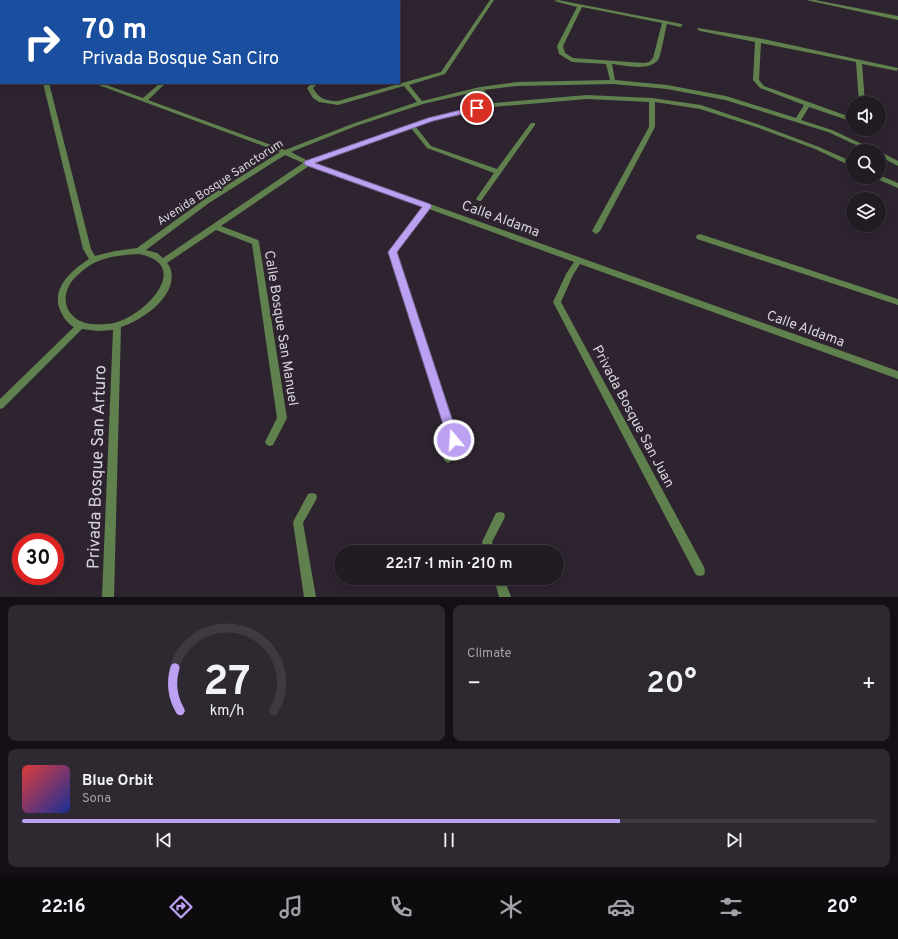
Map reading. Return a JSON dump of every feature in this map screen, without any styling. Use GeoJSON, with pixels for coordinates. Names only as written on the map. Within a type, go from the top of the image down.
{"type":"FeatureCollection","features":[{"type":"Feature","properties":{"kind":"street"},"geometry":{"type":"LineString","coordinates":[[314,84],[310,88],[314,96],[322,103],[338,103],[443,73],[492,0]]}},
{"type":"Feature","properties":{"kind":"street"},"geometry":{"type":"LineString","coordinates":[[808,0],[898,18]]}},
{"type":"Feature","properties":{"kind":"street"},"geometry":{"type":"LineString","coordinates":[[556,1],[680,25]]}},
{"type":"Feature","properties":{"kind":"street"},"geometry":{"type":"LineString","coordinates":[[580,6],[560,46],[562,54],[572,60],[644,65],[651,63],[656,59],[665,22]]}},
{"type":"Feature","properties":{"kind":"street"},"geometry":{"type":"LineString","coordinates":[[700,29],[897,69]]}},
{"type":"Feature","properties":{"kind":"street"},"geometry":{"type":"LineString","coordinates":[[758,40],[756,80],[762,87],[846,118]]}},
{"type":"Feature","properties":{"kind":"street"},"geometry":{"type":"LineString","coordinates":[[860,61],[862,96]]}},
{"type":"Feature","properties":{"kind":"street"},"geometry":{"type":"LineString","coordinates":[[609,63],[613,82]]}},
{"type":"Feature","properties":{"kind":"street","name":"Avenida Bosque Sanctorum"},"geometry":{"type":"LineString","coordinates":[[139,251],[207,202],[285,152],[354,125],[421,103],[480,89],[517,84],[613,82],[667,87],[726,98],[830,131],[859,144]]}},
{"type":"Feature","properties":{"kind":"street"},"geometry":{"type":"LineString","coordinates":[[46,84],[87,249],[93,260]]}},
{"type":"Feature","properties":{"kind":"street","name":"Calle Aldama"},"geometry":{"type":"LineString","coordinates":[[99,84],[285,152],[308,163],[898,375]]}},
{"type":"Feature","properties":{"kind":"street"},"geometry":{"type":"LineString","coordinates":[[144,100],[162,84]]}},
{"type":"Feature","properties":{"kind":"street"},"geometry":{"type":"LineString","coordinates":[[405,84],[421,103]]}},
{"type":"Feature","properties":{"kind":"street"},"geometry":{"type":"LineString","coordinates":[[480,89],[492,105]]}},
{"type":"Feature","properties":{"kind":"street"},"geometry":{"type":"LineString","coordinates":[[163,262],[308,163],[431,119],[492,105],[588,98],[652,100],[701,107],[817,148],[846,162]]}},
{"type":"Feature","properties":{"kind":"street"},"geometry":{"type":"LineString","coordinates":[[596,231],[652,127],[652,100]]}},
{"type":"Feature","properties":{"kind":"street"},"geometry":{"type":"LineString","coordinates":[[797,121],[808,104]]}},
{"type":"Feature","properties":{"kind":"street"},"geometry":{"type":"LineString","coordinates":[[479,199],[533,124]]}},
{"type":"Feature","properties":{"kind":"street"},"geometry":{"type":"LineString","coordinates":[[412,126],[429,147],[498,172]]}},
{"type":"Feature","properties":{"kind":"street"},"geometry":{"type":"LineString","coordinates":[[886,157],[898,164]]}},
{"type":"Feature","properties":{"kind":"street"},"geometry":{"type":"LineString","coordinates":[[886,180],[898,186]]}},
{"type":"Feature","properties":{"kind":"street"},"geometry":{"type":"LineString","coordinates":[[428,206],[392,252],[454,440],[448,458]]}},
{"type":"Feature","properties":{"kind":"street","name":"Calle Bosque San Manuel"},"geometry":{"type":"LineString","coordinates":[[216,227],[255,242],[282,418],[270,442]]}},
{"type":"Feature","properties":{"kind":"street"},"geometry":{"type":"LineString","coordinates":[[700,238],[898,302]]}},
{"type":"Feature","properties":{"kind":"street"},"geometry":{"type":"LineString","coordinates":[[139,251],[153,254],[163,262],[167,272],[167,284],[161,296],[150,309],[135,319],[117,326],[97,329],[80,326],[66,317],[61,304],[64,288],[76,273],[93,260],[116,252],[139,251]]}},
{"type":"Feature","properties":{"kind":"street","name":"Privada Bosque San Juan"},"geometry":{"type":"LineString","coordinates":[[579,260],[570,274],[557,302],[700,571]]}},
{"type":"Feature","properties":{"kind":"street"},"geometry":{"type":"LineString","coordinates":[[0,405],[80,326]]}},
{"type":"Feature","properties":{"kind":"street","name":"Privada Bosque San Arturo"},"geometry":{"type":"LineString","coordinates":[[108,597],[117,326]]}},
{"type":"Feature","properties":{"kind":"street"},"geometry":{"type":"LineString","coordinates":[[310,597],[298,522],[312,498]]}},
{"type":"Feature","properties":{"kind":"street"},"geometry":{"type":"LineString","coordinates":[[488,545],[487,542],[500,517]]}},
{"type":"Feature","properties":{"kind":"street"},"geometry":{"type":"LineString","coordinates":[[501,585],[505,597]]}},
{"type":"Feature","properties":{"kind":"route"},"geometry":{"type":"LineString","coordinates":[[454,440],[392,252],[428,206],[308,163],[431,119],[477,108]]}}]}
